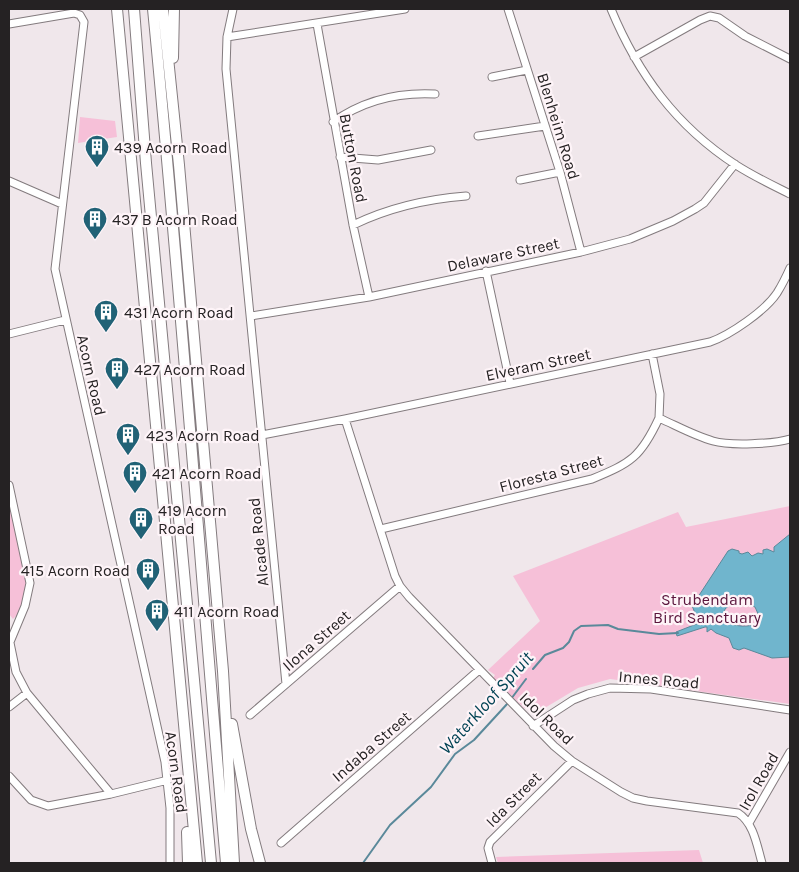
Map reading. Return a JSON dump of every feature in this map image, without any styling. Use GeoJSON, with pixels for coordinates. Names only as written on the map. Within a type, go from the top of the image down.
{"type":"FeatureCollection","features":[{"type":"Feature","properties":{"kind":"highway"},"geometry":{"type":"LineString","coordinates":[[117,9],[188,758],[194,863]]}},
{"type":"Feature","properties":{"kind":"highway"},"geometry":{"type":"LineString","coordinates":[[122,9],[123,77]]}},
{"type":"Feature","properties":{"kind":"highway"},"geometry":{"type":"LineString","coordinates":[[134,9],[146,163],[211,863]]}},
{"type":"Feature","properties":{"kind":"highway"},"geometry":{"type":"LineString","coordinates":[[153,9],[168,165],[226,863]]}},
{"type":"Feature","properties":{"kind":"highway"},"geometry":{"type":"LineString","coordinates":[[164,9],[223,671],[234,863]]}},
{"type":"Feature","properties":{"kind":"highway"},"geometry":{"type":"LineString","coordinates":[[174,9],[173,53],[179,165]]}},
{"type":"Feature","properties":{"kind":"highway"},"geometry":{"type":"LineString","coordinates":[[223,671],[250,829],[260,863]]}},
{"type":"Feature","properties":{"kind":"street","name":"Alcade Road"},"geometry":{"type":"LineString","coordinates":[[232,9],[227,37],[226,69],[286,684]]}},
{"type":"Feature","properties":{"kind":"street"},"geometry":{"type":"LineString","coordinates":[[227,37],[405,9]]}},
{"type":"Feature","properties":{"kind":"street","name":"Blenheim Road"},"geometry":{"type":"LineString","coordinates":[[508,9],[560,172],[581,252]]}},
{"type":"Feature","properties":{"kind":"street"},"geometry":{"type":"LineString","coordinates":[[611,9],[634,57],[652,87],[679,118],[735,164],[790,194]]}},
{"type":"Feature","properties":{"kind":"street","name":"Acorn Road"},"geometry":{"type":"LineString","coordinates":[[9,24],[74,13],[82,17],[84,26],[55,269],[162,748],[168,780],[170,808],[170,863]]}},
{"type":"Feature","properties":{"kind":"street"},"geometry":{"type":"LineString","coordinates":[[634,57],[710,16],[724,20],[745,36],[790,59]]}},
{"type":"Feature","properties":{"kind":"street","name":"Button Road"},"geometry":{"type":"LineString","coordinates":[[316,24],[333,122],[369,297]]}},
{"type":"Feature","properties":{"kind":"street"},"geometry":{"type":"LineString","coordinates":[[492,76],[527,70]]}},
{"type":"Feature","properties":{"kind":"street"},"geometry":{"type":"LineString","coordinates":[[333,122],[359,107],[382,98],[420,93],[435,94]]}},
{"type":"Feature","properties":{"kind":"street"},"geometry":{"type":"LineString","coordinates":[[478,136],[545,126]]}},
{"type":"Feature","properties":{"kind":"street"},"geometry":{"type":"LineString","coordinates":[[340,156],[378,160],[431,150]]}},
{"type":"Feature","properties":{"kind":"street","name":"Delaware Street"},"geometry":{"type":"LineString","coordinates":[[251,316],[369,297],[581,252],[645,233],[696,209],[704,203],[735,164]]}},
{"type":"Feature","properties":{"kind":"street"},"geometry":{"type":"LineString","coordinates":[[520,180],[560,172]]}},
{"type":"Feature","properties":{"kind":"street"},"geometry":{"type":"LineString","coordinates":[[9,181],[62,204]]}},
{"type":"Feature","properties":{"kind":"street"},"geometry":{"type":"LineString","coordinates":[[353,225],[366,218],[415,203],[466,196]]}},
{"type":"Feature","properties":{"kind":"street","name":"Elveram Street"},"geometry":{"type":"LineString","coordinates":[[262,435],[710,342],[726,336],[772,299],[780,289],[790,268]]}},
{"type":"Feature","properties":{"kind":"street"},"geometry":{"type":"LineString","coordinates":[[486,272],[510,384]]}},
{"type":"Feature","properties":{"kind":"street"},"geometry":{"type":"LineString","coordinates":[[9,334],[65,320]]}},
{"type":"Feature","properties":{"kind":"street"},"geometry":{"type":"LineString","coordinates":[[652,354],[660,394],[659,418],[716,442],[776,442],[790,439]]}},
{"type":"Feature","properties":{"kind":"street","name":"Floresta Street"},"geometry":{"type":"LineString","coordinates":[[380,529],[592,479],[620,467],[636,456],[647,442],[659,418]]}},
{"type":"Feature","properties":{"kind":"street","name":"Idol Road"},"geometry":{"type":"LineString","coordinates":[[345,419],[395,576],[400,586],[533,726],[572,761],[616,790],[632,798],[735,812],[743,816],[749,823]]}},
{"type":"Feature","properties":{"kind":"street"},"geometry":{"type":"LineString","coordinates":[[9,485],[30,583],[25,606],[9,640],[16,672],[27,693],[111,794]]}},
{"type":"Feature","properties":{"kind":"street","name":"Ilona Street"},"geometry":{"type":"LineString","coordinates":[[250,715],[400,586]]}},
{"type":"Feature","properties":{"kind":"street","name":"Indaba Street"},"geometry":{"type":"LineString","coordinates":[[281,843],[479,670]]}},
{"type":"Feature","properties":{"kind":"street","name":"Innes Road"},"geometry":{"type":"LineString","coordinates":[[533,726],[573,700],[610,688],[651,689],[790,710]]}},
{"type":"Feature","properties":{"kind":"street"},"geometry":{"type":"LineString","coordinates":[[9,707],[27,693]]}},
{"type":"Feature","properties":{"kind":"street","name":"Irol Road"},"geometry":{"type":"LineString","coordinates":[[749,823],[790,752]]}},
{"type":"Feature","properties":{"kind":"street","name":"Ida Street"},"geometry":{"type":"LineString","coordinates":[[492,863],[488,848],[490,842],[572,761]]}},
{"type":"Feature","properties":{"kind":"street"},"geometry":{"type":"LineString","coordinates":[[9,776],[31,800],[42,805],[55,805],[111,794],[168,780]]}},
{"type":"Feature","properties":{"kind":"street"},"geometry":{"type":"LineString","coordinates":[[749,823],[762,863]]}},
{"type":"Feature","properties":{"kind":"green space"},"geometry":{"type":"Polygon","coordinates":[[[80,117],[115,121],[117,137],[78,143],[80,117]]]}},
{"type":"Feature","properties":{"kind":"green space"},"geometry":{"type":"Polygon","coordinates":[[[9,498],[27,588],[20,612],[13,619],[9,614],[9,498]]]}},
{"type":"Feature","properties":{"kind":"green space","name":"Strubendam Bird Sanctuary"},"geometry":{"type":"Polygon","coordinates":[[[790,506],[790,704],[610,679],[578,688],[538,712],[524,708],[493,678],[495,675],[488,670],[540,621],[513,576],[678,512],[686,527],[790,506]]]}},
{"type":"Feature","properties":{"kind":"green space"},"geometry":{"type":"Polygon","coordinates":[[[699,850],[703,863],[498,863],[496,857],[699,850]]]}},
{"type":"Feature","properties":{"kind":"water"},"geometry":{"type":"Polygon","coordinates":[[[790,534],[790,657],[772,658],[744,648],[739,650],[733,648],[729,638],[711,629],[707,632],[707,627],[677,636],[676,632],[699,623],[689,598],[696,600],[728,551],[732,549],[742,554],[748,552],[752,556],[758,553],[763,554],[763,550],[767,549],[774,552],[774,547],[790,534]],[[731,604],[725,609],[724,613],[728,621],[735,625],[743,626],[758,623],[759,616],[755,607],[731,604]]]}},
{"type":"Feature","properties":{"kind":"waterway","name":"Waterkloof Spruit"},"geometry":{"type":"LineString","coordinates":[[533,669],[545,655],[563,648],[569,642],[574,631],[581,626],[608,625],[618,629],[659,634],[678,633]]}},
{"type":"Feature","properties":{"kind":"waterway","name":"Waterkloof Spruit"},"geometry":{"type":"LineString","coordinates":[[511,699],[526,679]]}},
{"type":"Feature","properties":{"kind":"waterway","name":"Waterkloof Spruit"},"geometry":{"type":"LineString","coordinates":[[363,863],[390,825],[431,787],[455,754],[474,740],[508,703]]}},
{"type":"Feature","properties":{"kind":"place","name":"439 Acorn Road"},"geometry":{"type":"Point","coordinates":[97,168]}},
{"type":"Feature","properties":{"kind":"place","name":"437 B Acorn Road"},"geometry":{"type":"Point","coordinates":[95,240]}},
{"type":"Feature","properties":{"kind":"place","name":"431 Acorn Road"},"geometry":{"type":"Point","coordinates":[106,333]}},
{"type":"Feature","properties":{"kind":"place","name":"427 Acorn Road"},"geometry":{"type":"Point","coordinates":[117,390]}},
{"type":"Feature","properties":{"kind":"place","name":"423 Acorn Road"},"geometry":{"type":"Point","coordinates":[128,456]}},
{"type":"Feature","properties":{"kind":"place","name":"421 Acorn Road"},"geometry":{"type":"Point","coordinates":[135,494]}},
{"type":"Feature","properties":{"kind":"place","name":"419 Acorn Road"},"geometry":{"type":"Point","coordinates":[141,540]}},
{"type":"Feature","properties":{"kind":"place","name":"415 Acorn Road"},"geometry":{"type":"Point","coordinates":[148,591]}},
{"type":"Feature","properties":{"kind":"place","name":"411 Acorn Road"},"geometry":{"type":"Point","coordinates":[157,632]}}]}
